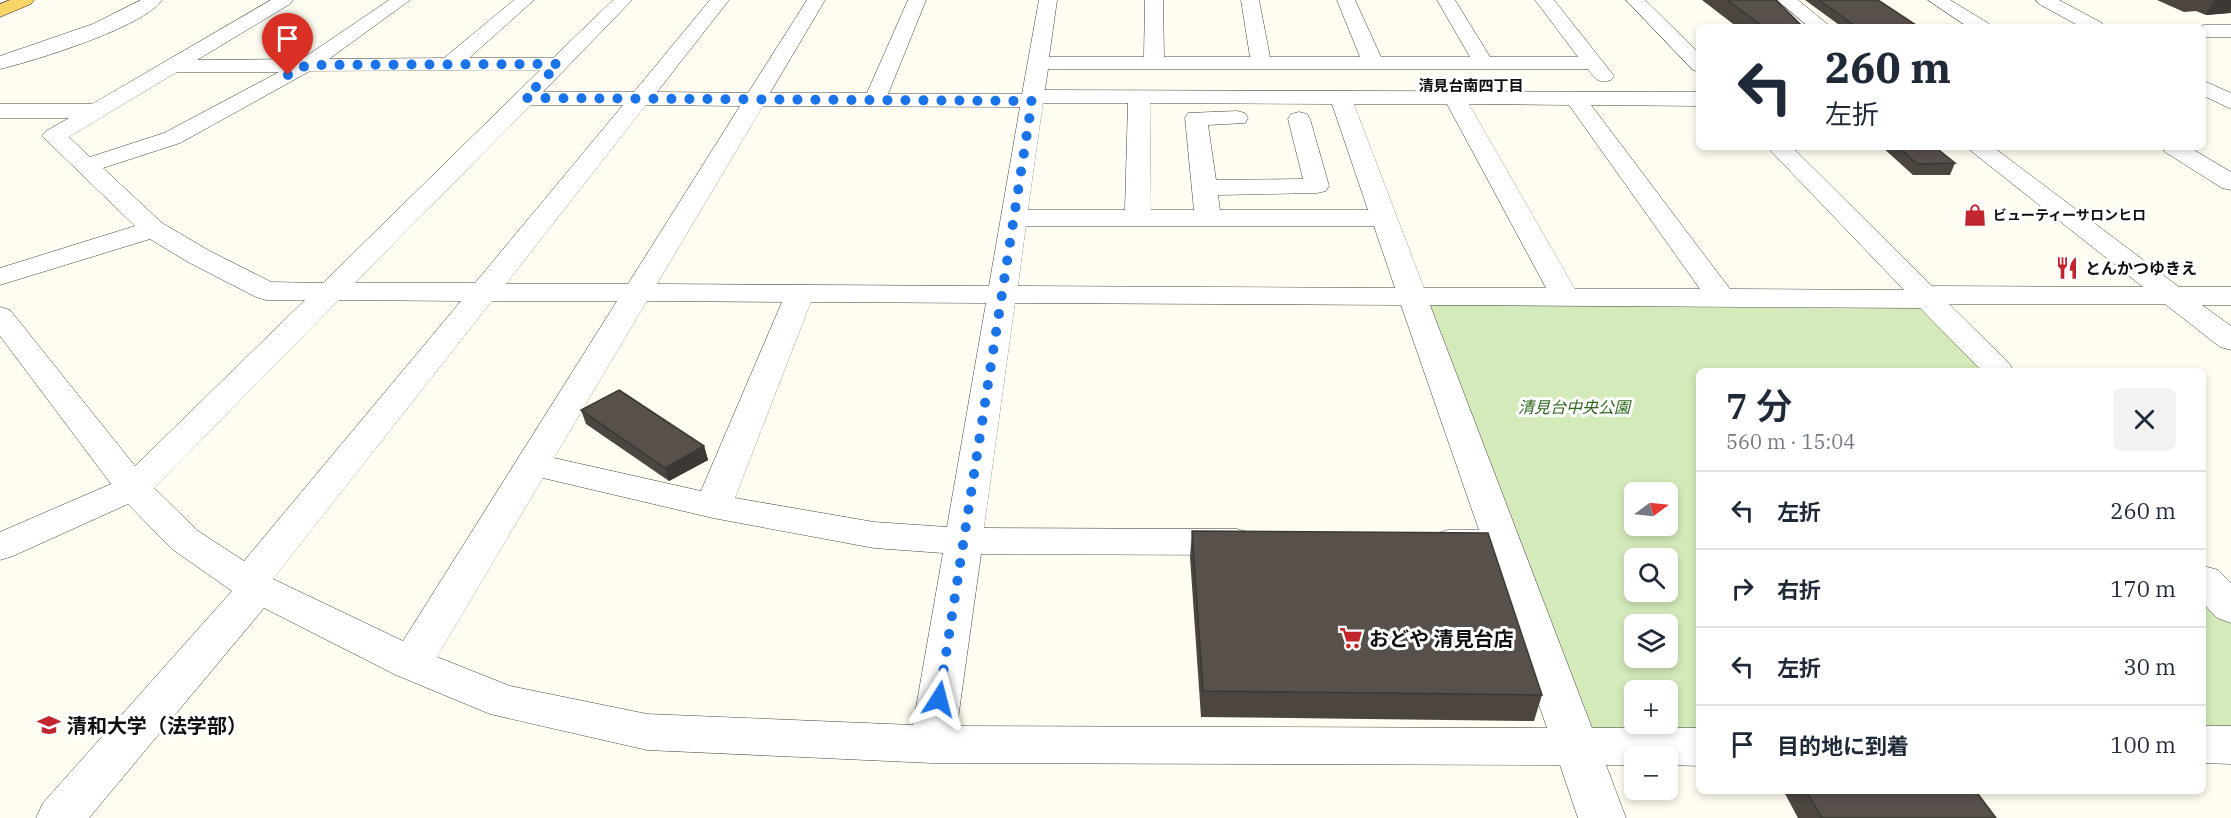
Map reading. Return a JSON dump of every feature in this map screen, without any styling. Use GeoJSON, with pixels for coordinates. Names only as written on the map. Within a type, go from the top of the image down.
{"type":"FeatureCollection","features":[{"type":"Feature","properties":{"kind":"main road"},"geometry":{"type":"LineString","coordinates":[[0,11],[25,0]]}},
{"type":"Feature","properties":{"kind":"street"},"geometry":{"type":"LineString","coordinates":[[0,63],[74,38],[131,13],[153,0]]}},
{"type":"Feature","properties":{"kind":"street"},"geometry":{"type":"LineString","coordinates":[[284,0],[54,136],[153,229],[198,256],[266,291],[1566,298],[2231,296]]}},
{"type":"Feature","properties":{"kind":"street"},"geometry":{"type":"LineString","coordinates":[[86,166],[172,138],[307,65],[401,0]]}},
{"type":"Feature","properties":{"kind":"street"},"geometry":{"type":"LineString","coordinates":[[450,64],[525,0]]}},
{"type":"Feature","properties":{"kind":"street"},"geometry":{"type":"LineString","coordinates":[[0,547],[133,488],[623,0]]}},
{"type":"Feature","properties":{"kind":"street"},"geometry":{"type":"LineString","coordinates":[[60,818],[253,586],[484,292],[720,0]]}},
{"type":"Feature","properties":{"kind":"street"},"geometry":{"type":"LineString","coordinates":[[411,664],[816,0]]}},
{"type":"Feature","properties":{"kind":"street"},"geometry":{"type":"LineString","coordinates":[[875,100],[917,0]]}},
{"type":"Feature","properties":{"kind":"street"},"geometry":{"type":"LineString","coordinates":[[932,744],[1048,0]]}},
{"type":"Feature","properties":{"kind":"street"},"geometry":{"type":"LineString","coordinates":[[1154,0],[1154,63]]}},
{"type":"Feature","properties":{"kind":"street"},"geometry":{"type":"LineString","coordinates":[[1250,0],[1261,63]]}},
{"type":"Feature","properties":{"kind":"street"},"geometry":{"type":"LineString","coordinates":[[1347,0],[1373,63]]}},
{"type":"Feature","properties":{"kind":"street"},"geometry":{"type":"LineString","coordinates":[[1446,0],[1484,63]]}},
{"type":"Feature","properties":{"kind":"street"},"geometry":{"type":"LineString","coordinates":[[1544,0],[1622,98]]}},
{"type":"Feature","properties":{"kind":"street"},"geometry":{"type":"LineString","coordinates":[[1635,0],[1696,62]]}},
{"type":"Feature","properties":{"kind":"street"},"geometry":{"type":"LineString","coordinates":[[1786,0],[1817,24]]}},
{"type":"Feature","properties":{"kind":"street"},"geometry":{"type":"LineString","coordinates":[[1937,0],[1976,24]]}},
{"type":"Feature","properties":{"kind":"street"},"geometry":{"type":"LineString","coordinates":[[2045,0],[2089,24]]}},
{"type":"Feature","properties":{"kind":"street"},"geometry":{"type":"LineString","coordinates":[[2206,31],[2231,31]]}},
{"type":"Feature","properties":{"kind":"street"},"geometry":{"type":"LineString","coordinates":[[1038,63],[1594,63]]}},
{"type":"Feature","properties":{"kind":"street"},"geometry":{"type":"LineString","coordinates":[[174,66],[559,64]]}},
{"type":"Feature","properties":{"kind":"street"},"geometry":{"type":"LineString","coordinates":[[2206,88],[2230,101]]}},
{"type":"Feature","properties":{"kind":"street"},"geometry":{"type":"LineString","coordinates":[[525,98],[875,100],[1139,96],[1327,115]]}},
{"type":"Feature","properties":{"kind":"street"},"geometry":{"type":"LineString","coordinates":[[1138,218],[1139,96]]}},
{"type":"Feature","properties":{"kind":"street"},"geometry":{"type":"LineString","coordinates":[[1208,218],[1196,118],[1327,115],[1454,98],[1696,99]]}},
{"type":"Feature","properties":{"kind":"street"},"geometry":{"type":"LineString","coordinates":[[1454,98],[1566,298]]}},
{"type":"Feature","properties":{"kind":"street"},"geometry":{"type":"LineString","coordinates":[[1575,98],[1722,298]]}},
{"type":"Feature","properties":{"kind":"street"},"geometry":{"type":"LineString","coordinates":[[2206,101],[2230,101]]}},
{"type":"Feature","properties":{"kind":"street"},"geometry":{"type":"LineString","coordinates":[[0,111],[97,111]]}},
{"type":"Feature","properties":{"kind":"street"},"geometry":{"type":"LineString","coordinates":[[1204,188],[1317,186],[1327,115]]}},
{"type":"Feature","properties":{"kind":"street"},"geometry":{"type":"LineString","coordinates":[[1327,115],[1384,218],[1602,818]]}},
{"type":"Feature","properties":{"kind":"street"},"geometry":{"type":"LineString","coordinates":[[1782,150],[1996,368]]}},
{"type":"Feature","properties":{"kind":"street"},"geometry":{"type":"LineString","coordinates":[[1982,150],[2231,340]]}},
{"type":"Feature","properties":{"kind":"street"},"geometry":{"type":"LineString","coordinates":[[2178,150],[2231,183]]}},
{"type":"Feature","properties":{"kind":"street"},"geometry":{"type":"LineString","coordinates":[[1014,218],[1384,218]]}},
{"type":"Feature","properties":{"kind":"street"},"geometry":{"type":"LineString","coordinates":[[0,277],[153,229]]}},
{"type":"Feature","properties":{"kind":"street"},"geometry":{"type":"LineString","coordinates":[[713,506],[800,294]]}},
{"type":"Feature","properties":{"kind":"street"},"geometry":{"type":"LineString","coordinates":[[0,316],[133,488],[184,540],[253,586],[411,664],[505,702],[647,732],[932,744],[1696,747]]}},
{"type":"Feature","properties":{"kind":"street"},"geometry":{"type":"LineString","coordinates":[[532,464],[713,506],[874,535],[964,541],[1274,542]]}},
{"type":"Feature","properties":{"kind":"street"},"geometry":{"type":"LineString","coordinates":[[1417,543],[1501,543]]}},
{"type":"Feature","properties":{"kind":"street"},"geometry":{"type":"LineString","coordinates":[[2206,582],[2231,608]]}},
{"type":"Feature","properties":{"kind":"street"},"geometry":{"type":"LineString","coordinates":[[2206,745],[2231,745]]}},
{"type":"Feature","properties":{"kind":"green space","name":"清見台中央公園"},"geometry":{"type":"Polygon","coordinates":[[[1425,303],[1921,305],[1983,368],[1696,368],[1696,737],[1585,738],[1425,303]]]}},
{"type":"Feature","properties":{"kind":"green space"},"geometry":{"type":"Polygon","coordinates":[[[2206,596],[2231,623],[2231,731],[2206,731],[2206,596]]]}},
{"type":"Feature","properties":{"kind":"building"},"geometry":{"type":"Polygon","coordinates":[[[1727,0],[1776,0],[1800,24],[1760,24],[1727,0]]]}},
{"type":"Feature","properties":{"kind":"building"},"geometry":{"type":"Polygon","coordinates":[[[1819,0],[1878,0],[1914,24],[1853,24],[1819,0]]]}},
{"type":"Feature","properties":{"kind":"building"},"geometry":{"type":"Polygon","coordinates":[[[1902,150],[1939,150],[1955,163],[1917,164],[1902,150]]]}},
{"type":"Feature","properties":{"kind":"building"},"geometry":{"type":"Polygon","coordinates":[[[619,390],[704,446],[665,468],[581,410],[619,390]]]}},
{"type":"Feature","properties":{"kind":"building","name":"おどや 清見台店"},"geometry":{"type":"Polygon","coordinates":[[[1192,531],[1488,533],[1542,695],[1203,691],[1192,531]]]}},
{"type":"Feature","properties":{"kind":"building"},"geometry":{"type":"Polygon","coordinates":[[[1808,794],[1978,794],[1996,818],[1822,818],[1808,794]]]}},
{"type":"Feature","properties":{"kind":"place","name":"ビューティーサロンヒロ"},"geometry":{"type":"Point","coordinates":[1975,215]}},
{"type":"Feature","properties":{"kind":"place","name":"とんかつゆきえ"},"geometry":{"type":"Point","coordinates":[2067,268]}},
{"type":"Feature","properties":{"kind":"place","name":"おどや 清見台店"},"geometry":{"type":"Point","coordinates":[1351,638]}},
{"type":"Feature","properties":{"kind":"place","name":"清和大学（法学部）"},"geometry":{"type":"Point","coordinates":[49,725]}},
{"type":"Feature","properties":{"kind":"district","name":"清見台南四丁目"},"geometry":{"type":"Point","coordinates":[1471,85]}},
{"type":"Feature","properties":{"kind":"route"},"geometry":{"type":"LineString","coordinates":[[288,75],[307,65],[559,64],[525,98],[1032,101],[939,699]]}}]}
